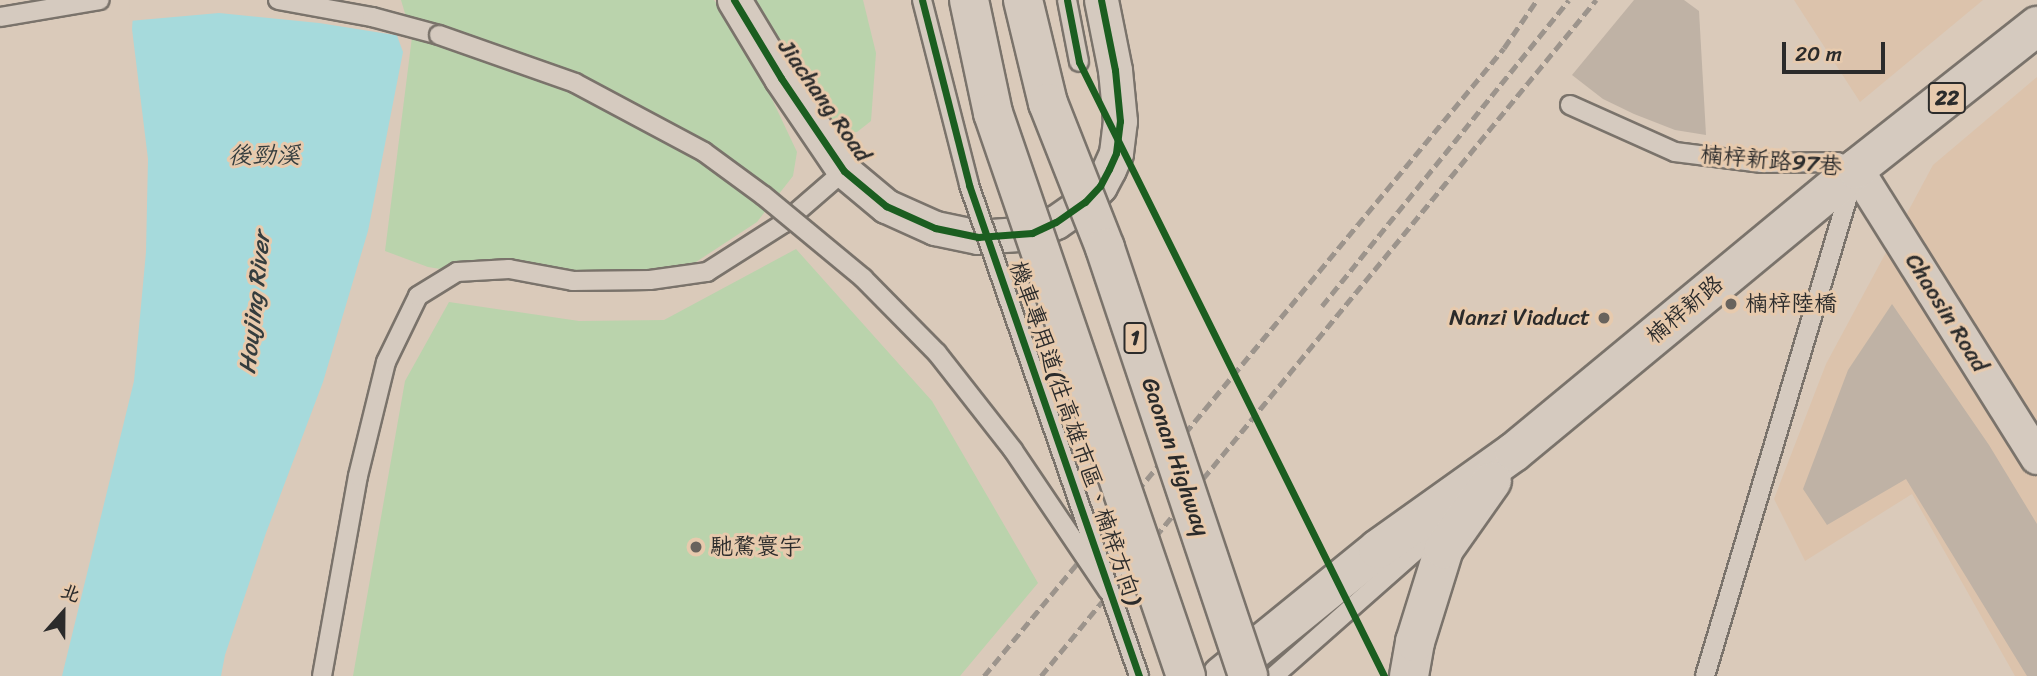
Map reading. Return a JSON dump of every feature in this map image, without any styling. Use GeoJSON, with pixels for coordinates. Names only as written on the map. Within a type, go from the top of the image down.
{"type":"FeatureCollection","features":[{"type":"Feature","properties":{"kind":"main road"},"geometry":{"type":"LineString","coordinates":[[969,0],[993,113],[1186,676]]}},
{"type":"Feature","properties":{"kind":"main road","name":"Gaonan Highway"},"geometry":{"type":"LineString","coordinates":[[1023,0],[1048,103],[1105,248],[1248,676]]}},
{"type":"Feature","properties":{"kind":"main road","name":"22"},"geometry":{"type":"LineString","coordinates":[[1856,169],[2037,26]]}},
{"type":"Feature","properties":{"kind":"main road","name":"楠梓新路"},"geometry":{"type":"LineString","coordinates":[[1514,452],[1856,169]]}},
{"type":"Feature","properties":{"kind":"main road"},"geometry":{"type":"LineString","coordinates":[[1222,676],[1378,549],[1514,452]]}},
{"type":"Feature","properties":{"kind":"main road"},"geometry":{"type":"LineString","coordinates":[[1409,676],[1415,642],[1444,549],[1514,452]]}},
{"type":"Feature","properties":{"kind":"street","name":"Jiachang Road"},"geometry":{"type":"LineString","coordinates":[[734,0],[781,78],[844,171],[886,206],[935,228],[978,237],[1032,233],[1065,215],[1100,186],[1116,153],[1120,121],[1115,70],[1101,0]]}},
{"type":"Feature","properties":{"kind":"street","name":"Chaosin Road"},"geometry":{"type":"LineString","coordinates":[[1856,169],[2034,445]]}},
{"type":"Feature","properties":{"kind":"lane"},"geometry":{"type":"LineString","coordinates":[[0,17],[100,0]]}},
{"type":"Feature","properties":{"kind":"lane","name":"機車專用道(往高雄市區、楠梓方向)"},"geometry":{"type":"LineString","coordinates":[[278,0],[372,17],[508,59],[575,83],[704,152],[764,196],[863,278],[937,353],[1013,450],[1108,591]]}},
{"type":"Feature","properties":{"kind":"lane","name":"機車專用道(往高雄市區、楠梓方向)"},"geometry":{"type":"LineString","coordinates":[[922,0],[969,185],[1139,676]]}},
{"type":"Feature","properties":{"kind":"lane"},"geometry":{"type":"LineString","coordinates":[[1067,0],[1079,62]]}},
{"type":"Feature","properties":{"kind":"lane","name":"楠梓新路97巷"},"geometry":{"type":"LineString","coordinates":[[1570,105],[1675,152],[1762,163],[1837,162],[1856,169]]}},
{"type":"Feature","properties":{"kind":"lane"},"geometry":{"type":"LineString","coordinates":[[1705,676],[1856,169]]}},
{"type":"Feature","properties":{"kind":"lane"},"geometry":{"type":"LineString","coordinates":[[323,676],[358,476],[383,374],[418,296],[457,272],[509,269],[573,281],[650,280],[707,271],[784,223],[844,171]]}},
{"type":"Feature","properties":{"kind":"lane"},"geometry":{"type":"LineString","coordinates":[[1274,676],[1434,537],[1514,452]]}},
{"type":"Feature","properties":{"kind":"shaded area"},"geometry":{"type":"Polygon","coordinates":[[[1794,0],[1983,0],[1860,102],[1794,0]]]}},
{"type":"Feature","properties":{"kind":"shaded area"},"geometry":{"type":"Polygon","coordinates":[[[2037,77],[2037,676],[2015,676],[1912,494],[1805,561],[1774,499],[1826,364],[1933,165],[2037,77]]]}},
{"type":"Feature","properties":{"kind":"green space"},"geometry":{"type":"Polygon","coordinates":[[[401,0],[714,0],[746,44],[797,152],[793,176],[757,222],[693,264],[627,289],[551,287],[428,267],[385,251],[412,37],[401,0]]]}},
{"type":"Feature","properties":{"kind":"green space"},"geometry":{"type":"Polygon","coordinates":[[[747,0],[863,0],[876,53],[871,121],[857,132],[837,134],[747,0]]]}},
{"type":"Feature","properties":{"kind":"green space"},"geometry":{"type":"Polygon","coordinates":[[[796,249],[932,401],[1038,583],[960,676],[353,676],[405,381],[449,302],[579,321],[664,320],[796,249]]]}},
{"type":"Feature","properties":{"kind":"water","name":"後勁溪"},"geometry":{"type":"Polygon","coordinates":[[[134,0],[384,0],[403,52],[368,231],[323,382],[266,533],[225,655],[221,676],[62,676],[134,381],[146,252],[148,159],[132,29],[134,0]]]}},
{"type":"Feature","properties":{"kind":"pier"},"geometry":{"type":"Polygon","coordinates":[[[130,0],[388,0],[401,36],[319,23],[219,13],[129,21],[130,0]]]}},
{"type":"Feature","properties":{"kind":"building"},"geometry":{"type":"Polygon","coordinates":[[[1634,0],[1684,0],[1699,11],[1706,135],[1675,130],[1634,114],[1603,99],[1572,75],[1634,0]]]}},
{"type":"Feature","properties":{"kind":"building"},"geometry":{"type":"Polygon","coordinates":[[[1892,304],[1989,445],[2037,524],[2037,676],[2027,676],[1906,479],[1827,525],[1803,489],[1848,370],[1892,304]]]}},
{"type":"Feature","properties":{"kind":"railway"},"geometry":{"type":"LineString","coordinates":[[984,676],[1504,48],[1537,0]]}},
{"type":"Feature","properties":{"kind":"railway"},"geometry":{"type":"LineString","coordinates":[[1322,306],[1569,0]]}},
{"type":"Feature","properties":{"kind":"railway"},"geometry":{"type":"LineString","coordinates":[[1041,676],[1596,0]]}},
{"type":"Feature","properties":{"kind":"cycle path"},"geometry":{"type":"LineString","coordinates":[[734,0],[781,78],[844,171],[886,206],[935,228],[978,237],[1032,233],[1056,222],[1085,202],[1100,186],[1109,169],[1116,153],[1120,121],[1115,70],[1101,0]]}},
{"type":"Feature","properties":{"kind":"cycle path"},"geometry":{"type":"LineString","coordinates":[[922,0],[969,185],[1139,676]]}},
{"type":"Feature","properties":{"kind":"cycle path"},"geometry":{"type":"LineString","coordinates":[[1067,0],[1079,62],[1384,676]]}},
{"type":"Feature","properties":{"kind":"place","name":"楠梓陸橋"},"geometry":{"type":"Point","coordinates":[1731,304]}},
{"type":"Feature","properties":{"kind":"place","name":"Nanzi Viaduct"},"geometry":{"type":"Point","coordinates":[1604,318]}},
{"type":"Feature","properties":{"kind":"place","name":"馳騖寰宇"},"geometry":{"type":"Point","coordinates":[696,547]}},
{"type":"Feature","properties":{"kind":"water label","name":"Houjing River"},"geometry":{"type":"Point","coordinates":[255,303]}}]}
